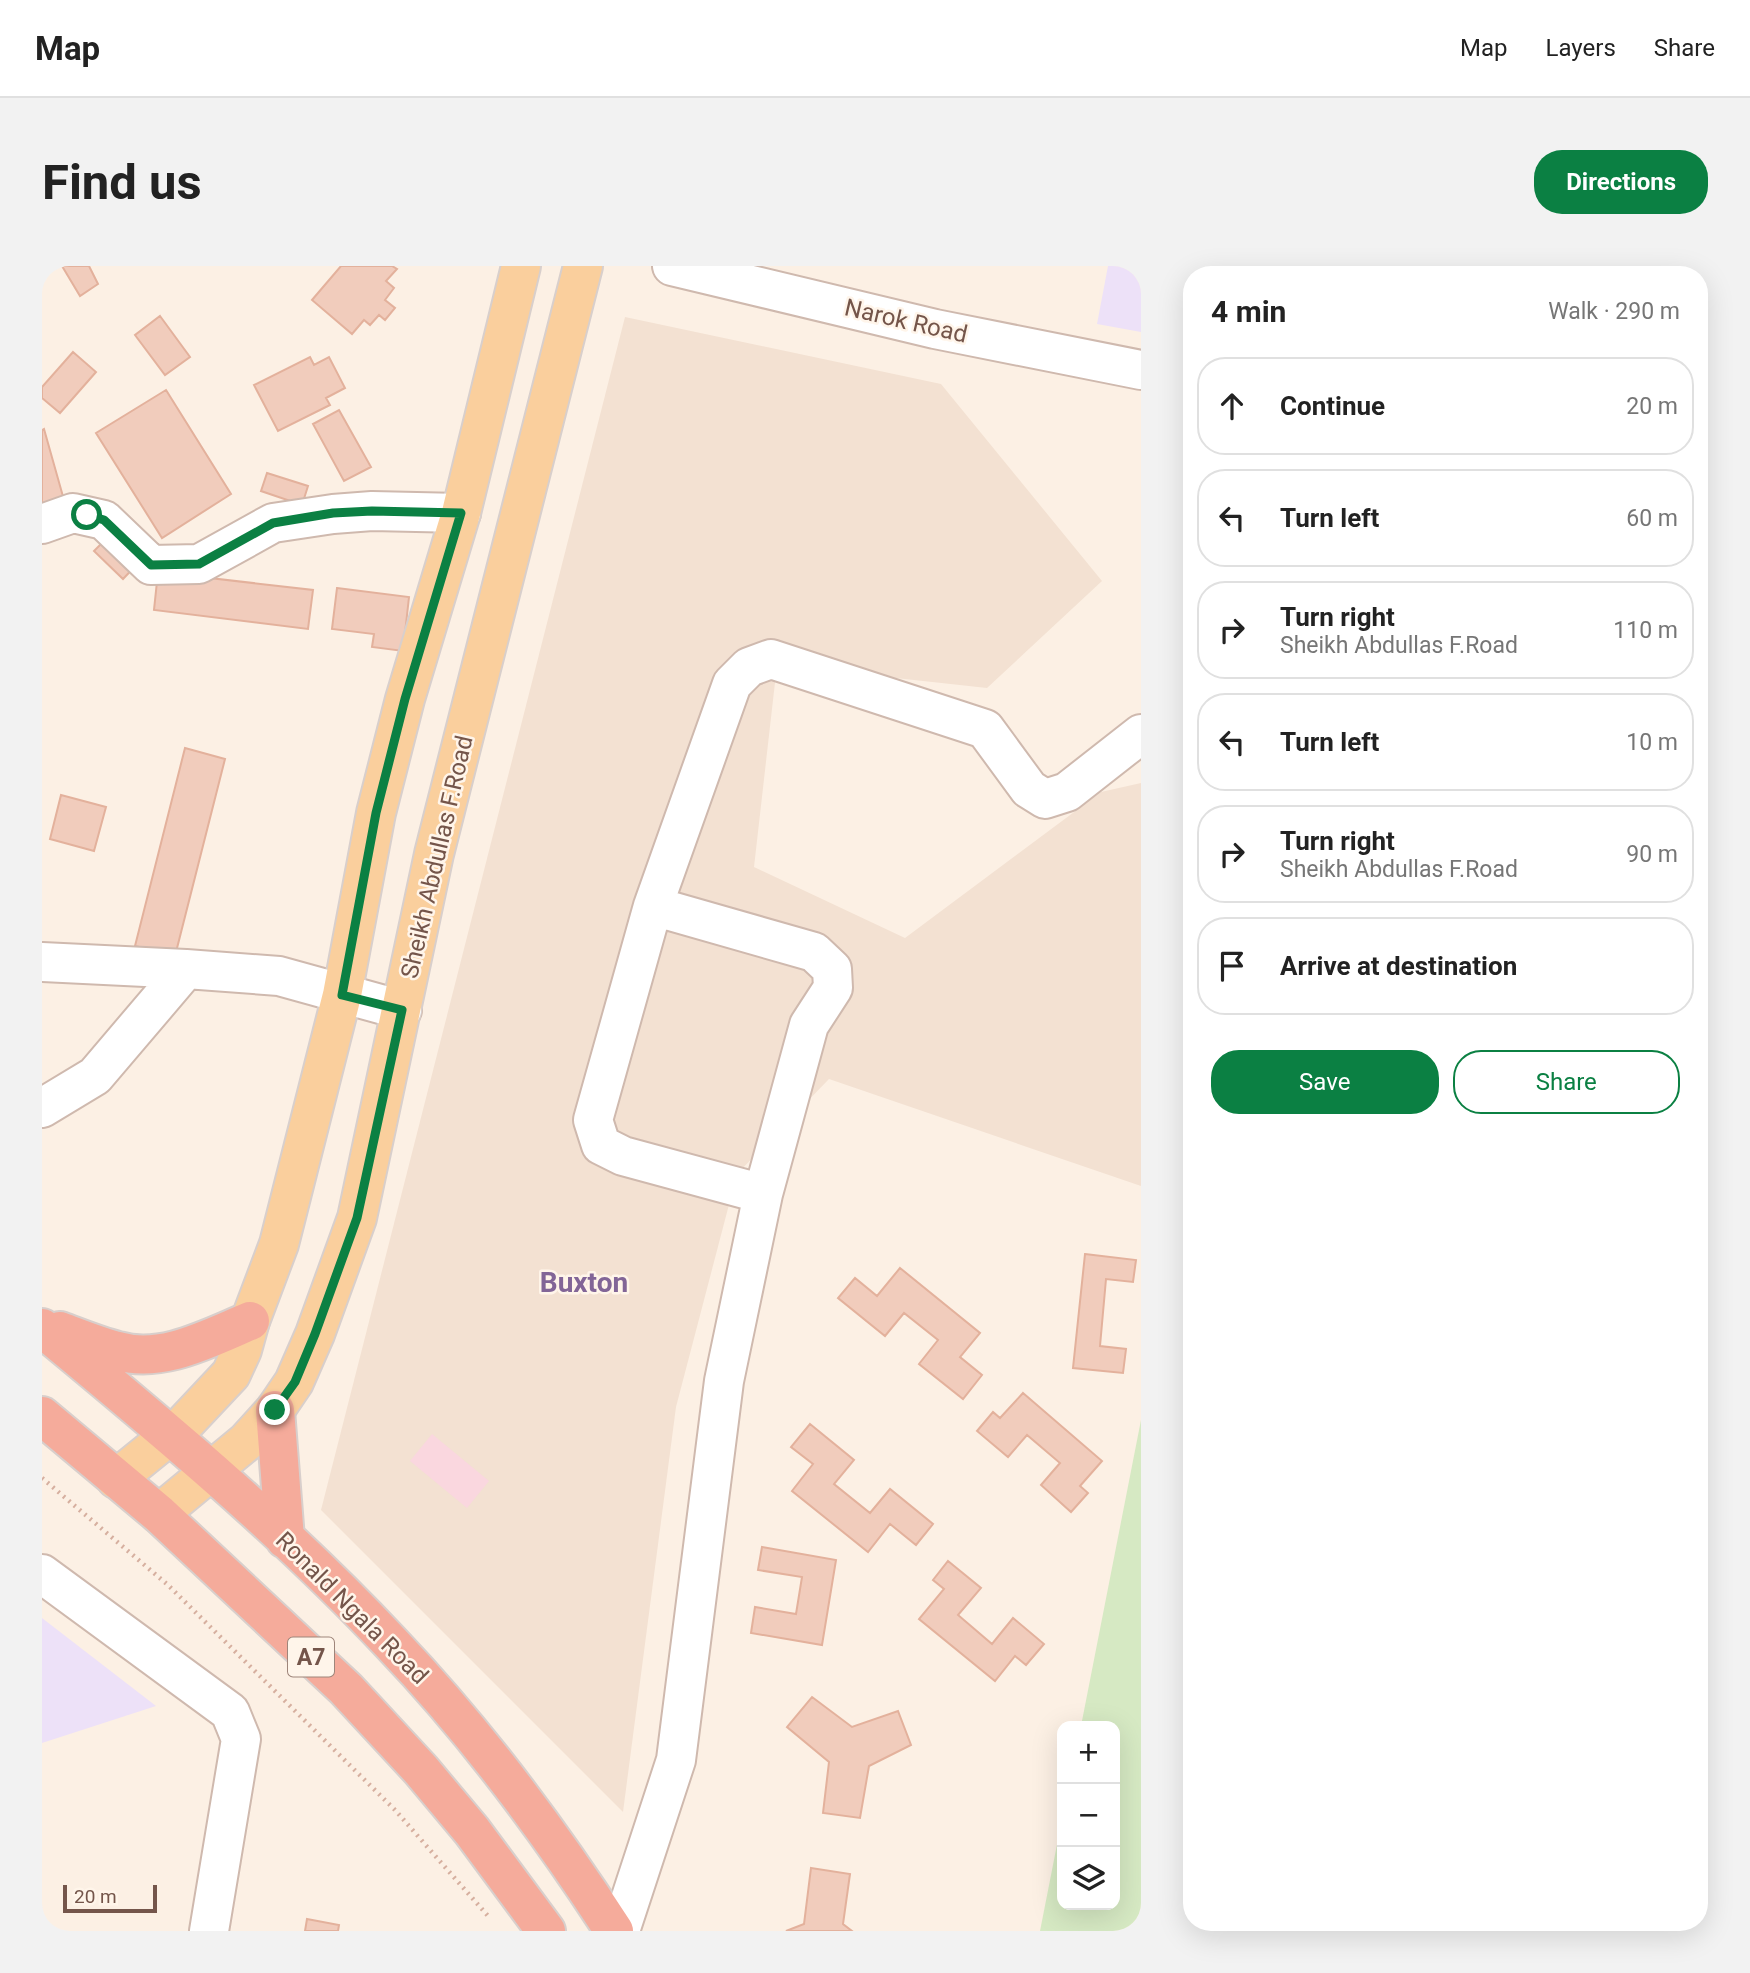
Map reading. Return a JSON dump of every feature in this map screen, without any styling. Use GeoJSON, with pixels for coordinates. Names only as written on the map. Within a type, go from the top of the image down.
{"type":"FeatureCollection","features":[{"type":"Feature","properties":{"kind":"highway"},"geometry":{"type":"LineString","coordinates":[[42,1326],[120,1352],[161,1354],[250,1321]]}},
{"type":"Feature","properties":{"kind":"highway","name":"Ronald Ngala Road"},"geometry":{"type":"LineString","coordinates":[[42,1326],[212,1470],[393,1644],[452,1711],[531,1810],[617,1931]]}},
{"type":"Feature","properties":{"kind":"highway"},"geometry":{"type":"LineString","coordinates":[[275,1410],[285,1539]]}},
{"type":"Feature","properties":{"kind":"highway","name":"A7"},"geometry":{"type":"LineString","coordinates":[[42,1416],[159,1514],[346,1689],[472,1831],[546,1931]]}},
{"type":"Feature","properties":{"kind":"main road"},"geometry":{"type":"LineString","coordinates":[[116,1479],[184,1424],[231,1374],[279,1244],[342,995],[382,788],[405,699],[461,513],[521,266]]}},
{"type":"Feature","properties":{"kind":"main road","name":"Sheikh Abdullas F.Road"},"geometry":{"type":"LineString","coordinates":[[159,1514],[246,1442],[275,1410],[295,1382],[357,1218],[434,854],[583,266]]}},
{"type":"Feature","properties":{"kind":"street","name":"Narok Road"},"geometry":{"type":"LineString","coordinates":[[672,266],[935,329],[1141,370]]}},
{"type":"Feature","properties":{"kind":"street"},"geometry":{"type":"LineString","coordinates":[[42,524],[73,513],[104,520],[151,565],[169,566],[199,564],[273,523],[333,513],[461,513]]}},
{"type":"Feature","properties":{"kind":"street"},"geometry":{"type":"LineString","coordinates":[[763,1194],[623,1156],[601,1145],[593,1120],[653,906],[732,684],[749,667],[771,659],[985,729],[1030,789],[1045,799],[1067,792],[1141,734]]}},
{"type":"Feature","properties":{"kind":"street"},"geometry":{"type":"LineString","coordinates":[[617,1931],[676,1760],[724,1381],[763,1194],[809,1026],[833,988],[832,969],[814,952],[653,906]]}},
{"type":"Feature","properties":{"kind":"street"},"geometry":{"type":"LineString","coordinates":[[42,962],[278,976],[402,1010]]}},
{"type":"Feature","properties":{"kind":"street"},"geometry":{"type":"LineString","coordinates":[[42,1108],[95,1076],[186,969]]}},
{"type":"Feature","properties":{"kind":"street"},"geometry":{"type":"LineString","coordinates":[[42,1574],[230,1712],[241,1739],[209,1931]]}},
{"type":"Feature","properties":{"kind":"path"},"geometry":{"type":"LineString","coordinates":[[42,1478],[168,1585],[395,1810],[494,1923]]}},
{"type":"Feature","properties":{"kind":"shaded area"},"geometry":{"type":"Polygon","coordinates":[[[1108,266],[1141,266],[1141,332],[1097,324],[1108,266]]]}},
{"type":"Feature","properties":{"kind":"shaded area"},"geometry":{"type":"Polygon","coordinates":[[[625,317],[941,384],[1102,581],[987,688],[777,665],[754,867],[905,938],[1101,792],[1141,783],[1141,1186],[829,1079],[737,1174],[676,1407],[623,1812],[321,1510],[625,317]]]}},
{"type":"Feature","properties":{"kind":"shaded area"},"geometry":{"type":"Polygon","coordinates":[[[432,1434],[489,1481],[467,1508],[410,1461],[432,1434]]]}},
{"type":"Feature","properties":{"kind":"shaded area"},"geometry":{"type":"Polygon","coordinates":[[[42,1618],[156,1706],[42,1743],[42,1618]]]}},
{"type":"Feature","properties":{"kind":"green space"},"geometry":{"type":"Polygon","coordinates":[[[1141,1420],[1141,1931],[1040,1931],[1057,1844],[1057,1910],[1120,1910],[1120,1721],[1082,1721],[1141,1420]]]}},
{"type":"Feature","properties":{"kind":"building"},"geometry":{"type":"Polygon","coordinates":[[[62,266],[89,266],[98,284],[80,296],[62,266]]]}},
{"type":"Feature","properties":{"kind":"building"},"geometry":{"type":"Polygon","coordinates":[[[341,266],[392,266],[397,269],[386,281],[394,288],[385,300],[395,308],[385,320],[379,315],[370,325],[364,320],[352,334],[312,300],[341,266]]]}},
{"type":"Feature","properties":{"kind":"building"},"geometry":{"type":"Polygon","coordinates":[[[160,316],[190,357],[165,375],[135,335],[160,316]]]}},
{"type":"Feature","properties":{"kind":"building"},"geometry":{"type":"Polygon","coordinates":[[[73,352],[96,372],[60,413],[42,398],[42,387],[73,352]]]}},
{"type":"Feature","properties":{"kind":"building"},"geometry":{"type":"Polygon","coordinates":[[[310,357],[314,365],[329,357],[345,388],[326,398],[330,405],[278,431],[254,385],[310,357]]]}},
{"type":"Feature","properties":{"kind":"building"},"geometry":{"type":"Polygon","coordinates":[[[166,390],[231,494],[162,538],[96,433],[166,390]]]}},
{"type":"Feature","properties":{"kind":"building"},"geometry":{"type":"Polygon","coordinates":[[[339,410],[371,467],[344,481],[313,424],[339,410]]]}},
{"type":"Feature","properties":{"kind":"building"},"geometry":{"type":"Polygon","coordinates":[[[44,429],[64,500],[42,506],[42,430],[44,429]]]}},
{"type":"Feature","properties":{"kind":"building"},"geometry":{"type":"Polygon","coordinates":[[[267,473],[308,486],[302,505],[261,491],[267,473]]]}},
{"type":"Feature","properties":{"kind":"building"},"geometry":{"type":"Polygon","coordinates":[[[112,533],[141,560],[123,579],[94,551],[112,533]]]}},
{"type":"Feature","properties":{"kind":"building"},"geometry":{"type":"Polygon","coordinates":[[[158,572],[313,590],[308,629],[154,610],[158,572]]]}},
{"type":"Feature","properties":{"kind":"building"},"geometry":{"type":"Polygon","coordinates":[[[337,588],[409,597],[403,651],[372,647],[374,634],[332,629],[337,588]]]}},
{"type":"Feature","properties":{"kind":"building"},"geometry":{"type":"Polygon","coordinates":[[[185,748],[225,759],[175,956],[135,946],[185,748]]]}},
{"type":"Feature","properties":{"kind":"building"},"geometry":{"type":"Polygon","coordinates":[[[61,795],[106,807],[94,851],[50,839],[61,795]]]}},
{"type":"Feature","properties":{"kind":"building"},"geometry":{"type":"Polygon","coordinates":[[[1085,1254],[1136,1260],[1133,1282],[1106,1279],[1100,1346],[1126,1349],[1123,1373],[1073,1368],[1085,1254]]]}},
{"type":"Feature","properties":{"kind":"building"},"geometry":{"type":"Polygon","coordinates":[[[900,1268],[980,1333],[960,1357],[982,1375],[963,1399],[919,1364],[938,1340],[904,1313],[885,1336],[838,1298],[855,1278],[877,1296],[900,1268]]]}},
{"type":"Feature","properties":{"kind":"building"},"geometry":{"type":"Polygon","coordinates":[[[1023,1393],[1102,1461],[1080,1486],[1088,1493],[1071,1512],[1041,1485],[1060,1463],[1027,1435],[1008,1457],[977,1431],[993,1412],[1000,1418],[1023,1393]]]}},
{"type":"Feature","properties":{"kind":"building"},"geometry":{"type":"Polygon","coordinates":[[[810,1424],[854,1460],[834,1484],[870,1513],[890,1489],[933,1524],[916,1545],[890,1524],[868,1552],[792,1491],[813,1464],[791,1447],[810,1424]]]}},
{"type":"Feature","properties":{"kind":"building"},"geometry":{"type":"Polygon","coordinates":[[[762,1547],[836,1560],[822,1645],[751,1633],[755,1607],[796,1614],[802,1577],[758,1570],[762,1547]]]}},
{"type":"Feature","properties":{"kind":"building"},"geometry":{"type":"Polygon","coordinates":[[[948,1561],[981,1588],[958,1615],[992,1644],[1013,1618],[1044,1644],[1026,1665],[1015,1656],[995,1681],[919,1619],[944,1589],[933,1580],[948,1561]]]}},
{"type":"Feature","properties":{"kind":"building"},"geometry":{"type":"Polygon","coordinates":[[[812,1697],[852,1727],[898,1711],[911,1745],[869,1766],[860,1818],[823,1813],[829,1762],[787,1727],[812,1697]]]}},
{"type":"Feature","properties":{"kind":"building"},"geometry":{"type":"Polygon","coordinates":[[[811,1868],[850,1874],[843,1924],[852,1931],[786,1931],[804,1924],[811,1868]]]}},
{"type":"Feature","properties":{"kind":"building"},"geometry":{"type":"Polygon","coordinates":[[[307,1919],[339,1925],[338,1931],[305,1931],[307,1919]]]}},
{"type":"Feature","properties":{"kind":"district","name":"Buxton"},"geometry":{"type":"Point","coordinates":[584,1282]}},
{"type":"Feature","properties":{"kind":"route"},"geometry":{"type":"LineString","coordinates":[[87,515],[104,520],[151,565],[169,566],[199,564],[273,523],[333,513],[461,513],[405,699],[376,813],[342,995],[402,1010],[357,1218],[295,1382],[275,1410]]}}]}
